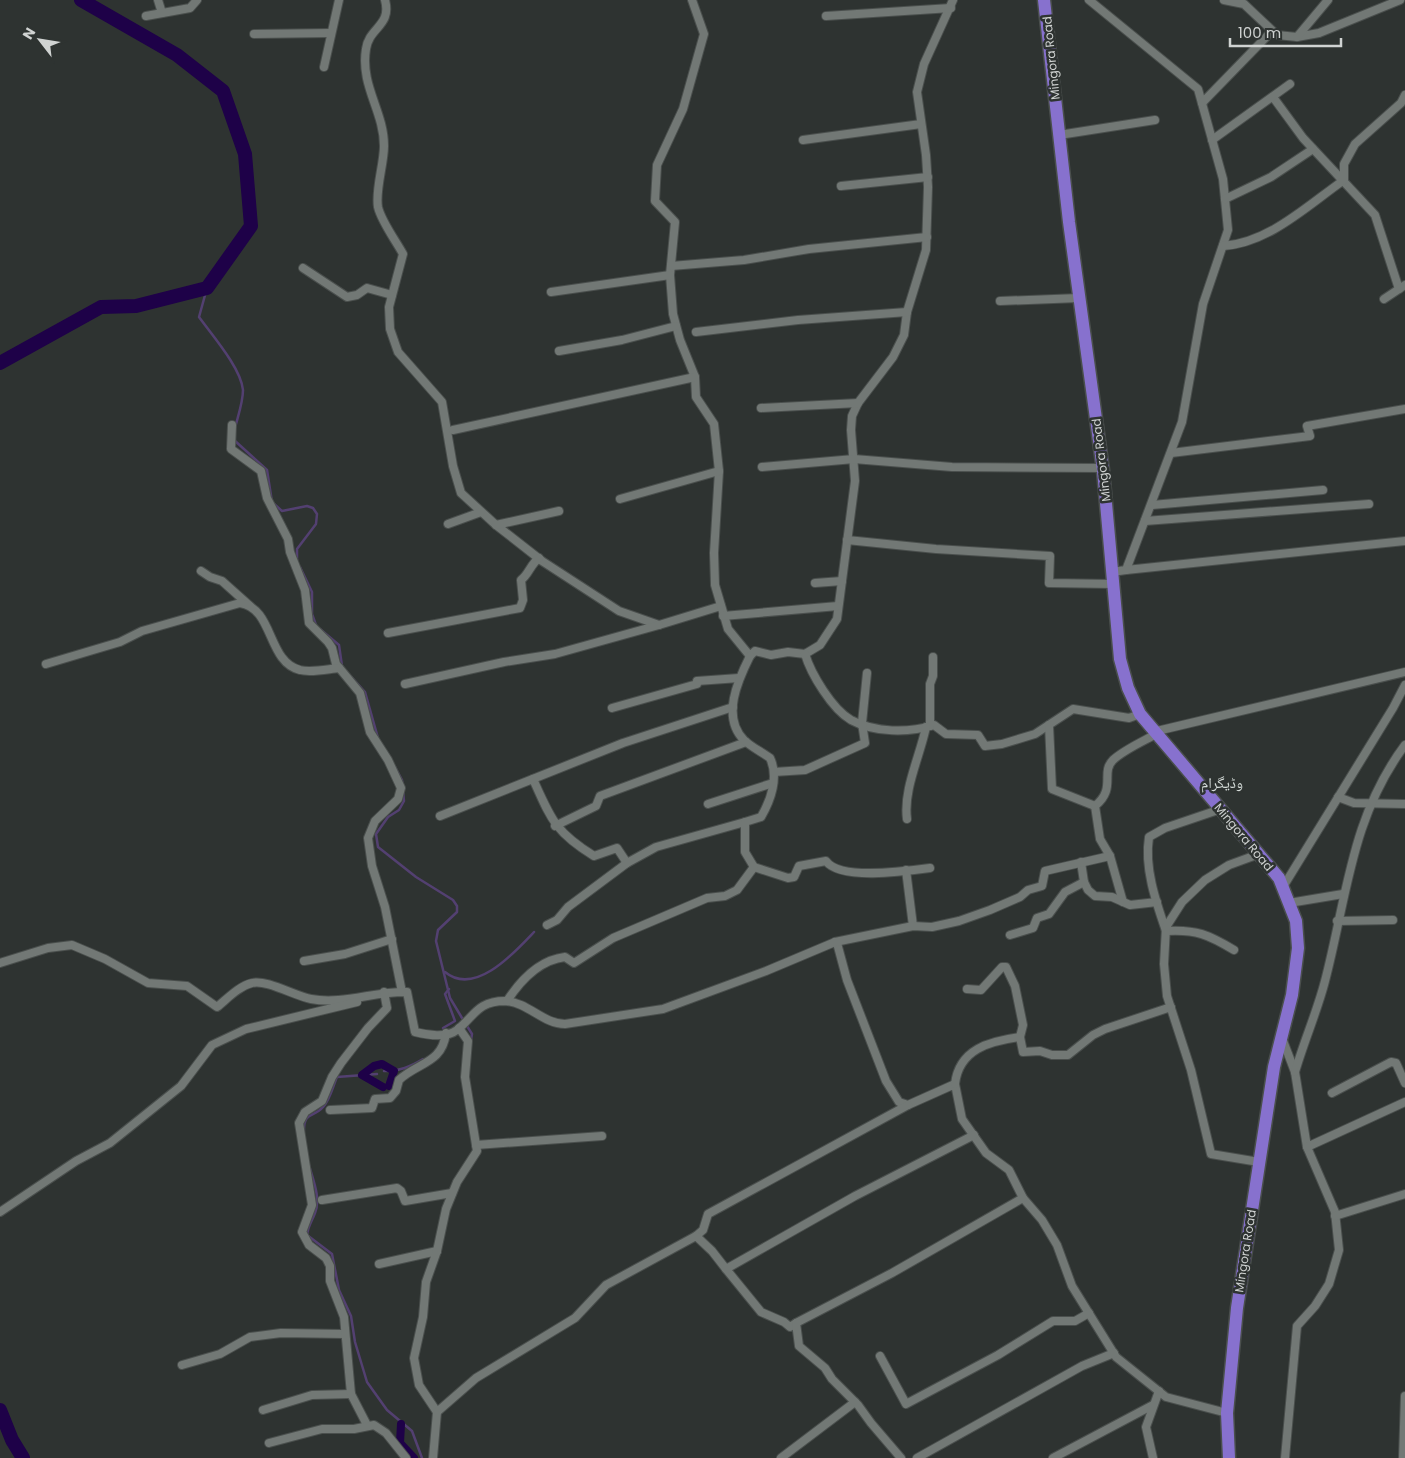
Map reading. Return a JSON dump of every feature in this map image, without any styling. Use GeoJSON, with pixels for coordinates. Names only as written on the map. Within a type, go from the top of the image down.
{"type":"FeatureCollection","features":[{"type":"Feature","properties":{"kind":"highway","name":"Mingora Road"},"geometry":{"type":"LineString","coordinates":[[1044,0],[1079,298],[1102,468],[1120,659],[1128,688],[1140,714],[1279,878],[1296,921],[1298,948],[1292,995],[1274,1067],[1236,1308],[1227,1413],[1229,1458]]}},
{"type":"Feature","properties":{"kind":"street"},"geometry":{"type":"LineString","coordinates":[[158,0],[162,13]]}},
{"type":"Feature","properties":{"kind":"street"},"geometry":{"type":"LineString","coordinates":[[146,16],[190,8],[197,0]]}},
{"type":"Feature","properties":{"kind":"street"},"geometry":{"type":"LineString","coordinates":[[324,67],[339,0]]}},
{"type":"Feature","properties":{"kind":"street"},"geometry":{"type":"LineString","coordinates":[[385,0],[387,9],[384,23],[371,33],[366,47],[364,71],[379,117],[384,145],[378,206],[403,254],[389,308],[390,329],[398,352],[442,402],[453,466],[461,493],[496,525],[539,558],[620,611],[659,625]]}},
{"type":"Feature","properties":{"kind":"street"},"geometry":{"type":"LineString","coordinates":[[692,0],[704,34],[683,109],[657,165],[655,200],[675,222],[670,275],[676,326],[695,377],[696,397],[714,424],[719,471],[714,553],[715,585],[728,629],[750,656]]}},
{"type":"Feature","properties":{"kind":"street"},"geometry":{"type":"LineString","coordinates":[[1088,0],[1198,89],[1223,179],[1228,230],[1203,304],[1182,422],[1126,570]]}},
{"type":"Feature","properties":{"kind":"street"},"geometry":{"type":"LineString","coordinates":[[1224,0],[1244,4],[1277,35],[1297,37],[1320,33],[1400,0]]}},
{"type":"Feature","properties":{"kind":"street"},"geometry":{"type":"LineString","coordinates":[[1297,37],[1328,0]]}},
{"type":"Feature","properties":{"kind":"street"},"geometry":{"type":"LineString","coordinates":[[826,16],[952,4]]}},
{"type":"Feature","properties":{"kind":"street"},"geometry":{"type":"LineString","coordinates":[[547,925],[557,920],[568,907],[627,863],[656,847],[761,817],[773,794],[774,772],[770,758],[746,742],[732,719],[739,678],[750,656],[755,651],[771,655],[788,652],[805,654],[820,645],[836,619],[855,481],[851,430],[852,416],[858,403],[893,356],[904,335],[906,312],[926,250],[928,177],[917,92],[924,64],[952,4]]}},
{"type":"Feature","properties":{"kind":"street"},"geometry":{"type":"LineString","coordinates":[[1202,103],[1272,30]]}},
{"type":"Feature","properties":{"kind":"street"},"geometry":{"type":"LineString","coordinates":[[254,34],[331,33]]}},
{"type":"Feature","properties":{"kind":"street"},"geometry":{"type":"LineString","coordinates":[[1212,140],[1290,84]]}},
{"type":"Feature","properties":{"kind":"street"},"geometry":{"type":"LineString","coordinates":[[1344,180],[1344,164],[1355,144],[1401,103],[1405,95]]}},
{"type":"Feature","properties":{"kind":"street"},"geometry":{"type":"LineString","coordinates":[[1273,97],[1314,149],[1375,215],[1402,287],[1384,299]]}},
{"type":"Feature","properties":{"kind":"street"},"geometry":{"type":"LineString","coordinates":[[1059,135],[1155,120]]}},
{"type":"Feature","properties":{"kind":"street"},"geometry":{"type":"LineString","coordinates":[[804,140],[921,124]]}},
{"type":"Feature","properties":{"kind":"street"},"geometry":{"type":"LineString","coordinates":[[1225,198],[1271,177],[1314,149]]}},
{"type":"Feature","properties":{"kind":"street"},"geometry":{"type":"LineString","coordinates":[[841,186],[928,177]]}},
{"type":"Feature","properties":{"kind":"street"},"geometry":{"type":"LineString","coordinates":[[1223,246],[1240,244],[1260,237],[1306,208],[1344,180]]}},
{"type":"Feature","properties":{"kind":"street"},"geometry":{"type":"LineString","coordinates":[[671,266],[744,260],[809,250],[927,238]]}},
{"type":"Feature","properties":{"kind":"street"},"geometry":{"type":"LineString","coordinates":[[303,268],[347,297],[357,295],[367,288],[392,295]]}},
{"type":"Feature","properties":{"kind":"street"},"geometry":{"type":"LineString","coordinates":[[551,292],[670,275]]}},
{"type":"Feature","properties":{"kind":"street"},"geometry":{"type":"LineString","coordinates":[[1000,302],[1079,298]]}},
{"type":"Feature","properties":{"kind":"street"},"geometry":{"type":"LineString","coordinates":[[696,332],[798,320],[906,312]]}},
{"type":"Feature","properties":{"kind":"street"},"geometry":{"type":"LineString","coordinates":[[559,351],[622,340],[676,326]]}},
{"type":"Feature","properties":{"kind":"street"},"geometry":{"type":"LineString","coordinates":[[453,430],[695,377]]}},
{"type":"Feature","properties":{"kind":"street"},"geometry":{"type":"LineString","coordinates":[[761,408],[858,403]]}},
{"type":"Feature","properties":{"kind":"street"},"geometry":{"type":"LineString","coordinates":[[1171,453],[1310,436],[1307,426],[1405,409]]}},
{"type":"Feature","properties":{"kind":"street"},"geometry":{"type":"LineString","coordinates":[[232,425],[230,449],[261,471],[267,498],[288,539],[290,552],[306,590],[309,623],[332,648],[339,668],[360,693],[370,732],[388,760],[401,788],[398,799],[375,821],[368,838],[372,866],[392,939],[402,992]]}},
{"type":"Feature","properties":{"kind":"street"},"geometry":{"type":"LineString","coordinates":[[762,467],[854,458],[952,467],[1102,468]]}},
{"type":"Feature","properties":{"kind":"street"},"geometry":{"type":"LineString","coordinates":[[620,499],[719,471]]}},
{"type":"Feature","properties":{"kind":"street"},"geometry":{"type":"LineString","coordinates":[[1152,505],[1323,490]]}},
{"type":"Feature","properties":{"kind":"street"},"geometry":{"type":"LineString","coordinates":[[1145,521],[1369,504]]}},
{"type":"Feature","properties":{"kind":"street"},"geometry":{"type":"LineString","coordinates":[[496,525],[559,511]]}},
{"type":"Feature","properties":{"kind":"street"},"geometry":{"type":"LineString","coordinates":[[448,524],[481,512]]}},
{"type":"Feature","properties":{"kind":"street"},"geometry":{"type":"LineString","coordinates":[[847,540],[936,550],[1050,556],[1049,582],[1113,578],[1126,570],[1405,541]]}},
{"type":"Feature","properties":{"kind":"street"},"geometry":{"type":"LineString","coordinates":[[388,633],[520,608],[523,600],[521,580],[526,577],[532,564],[539,558]]}},
{"type":"Feature","properties":{"kind":"street"},"geometry":{"type":"LineString","coordinates":[[201,570],[210,577],[222,581],[250,606],[263,621],[278,652],[293,667],[301,671],[339,668]]}},
{"type":"Feature","properties":{"kind":"street"},"geometry":{"type":"LineString","coordinates":[[815,583],[842,581]]}},
{"type":"Feature","properties":{"kind":"street"},"geometry":{"type":"LineString","coordinates":[[46,664],[120,642],[142,630],[240,603],[250,606]]}},
{"type":"Feature","properties":{"kind":"street"},"geometry":{"type":"LineString","coordinates":[[405,684],[504,662],[555,654],[721,606]]}},
{"type":"Feature","properties":{"kind":"street"},"geometry":{"type":"LineString","coordinates":[[724,616],[838,606]]}},
{"type":"Feature","properties":{"kind":"street"},"geometry":{"type":"LineString","coordinates":[[805,654],[812,675],[830,699],[850,719],[882,730],[918,730],[928,726],[937,726],[946,734],[978,735],[985,746],[1002,744],[1035,734],[1074,708],[1129,718],[1140,714]]}},
{"type":"Feature","properties":{"kind":"street"},"geometry":{"type":"LineString","coordinates":[[907,818],[905,807],[908,792],[928,726],[933,657]]}},
{"type":"Feature","properties":{"kind":"street"},"geometry":{"type":"LineString","coordinates":[[1095,806],[1106,796],[1109,787],[1108,769],[1113,760],[1157,732],[1405,672]]}},
{"type":"Feature","properties":{"kind":"street"},"geometry":{"type":"LineString","coordinates":[[774,772],[805,770],[865,743],[862,723],[867,673]]}},
{"type":"Feature","properties":{"kind":"street"},"geometry":{"type":"LineString","coordinates":[[612,708],[697,684],[697,681],[739,678]]}},
{"type":"Feature","properties":{"kind":"street"},"geometry":{"type":"LineString","coordinates":[[1283,887],[1405,685]]}},
{"type":"Feature","properties":{"kind":"street"},"geometry":{"type":"LineString","coordinates":[[440,816],[623,743],[733,707]]}},
{"type":"Feature","properties":{"kind":"street"},"geometry":{"type":"LineString","coordinates":[[1049,726],[1052,789],[1095,806]]}},
{"type":"Feature","properties":{"kind":"street"},"geometry":{"type":"LineString","coordinates":[[555,826],[596,806],[600,796],[746,742]]}},
{"type":"Feature","properties":{"kind":"street"},"geometry":{"type":"LineString","coordinates":[[1295,1072],[1324,982],[1356,843],[1370,804],[1388,768],[1405,746]]}},
{"type":"Feature","properties":{"kind":"street"},"geometry":{"type":"LineString","coordinates":[[533,779],[555,826],[574,844],[594,856],[617,848],[627,863]]}},
{"type":"Feature","properties":{"kind":"street"},"geometry":{"type":"LineString","coordinates":[[708,804],[773,783]]}},
{"type":"Feature","properties":{"kind":"street"},"geometry":{"type":"LineString","coordinates":[[1338,797],[1354,803],[1405,804]]}},
{"type":"Feature","properties":{"kind":"street"},"geometry":{"type":"LineString","coordinates":[[1095,806],[1100,839],[1110,856],[1123,902]]}},
{"type":"Feature","properties":{"kind":"street"},"geometry":{"type":"LineString","coordinates":[[1166,931],[1157,902],[1147,851],[1149,837],[1165,828],[1221,809]]}},
{"type":"Feature","properties":{"kind":"street"},"geometry":{"type":"LineString","coordinates":[[745,822],[745,852],[754,867],[788,878],[794,877],[799,866],[826,861],[830,865],[850,874],[930,868]]}},
{"type":"Feature","properties":{"kind":"street"},"geometry":{"type":"LineString","coordinates":[[1259,854],[1229,865],[1205,880],[1182,902],[1166,927],[1164,964],[1171,1007],[1191,1070],[1211,1154],[1259,1162]]}},
{"type":"Feature","properties":{"kind":"street"},"geometry":{"type":"LineString","coordinates":[[0,1212],[76,1160],[110,1143],[181,1086],[212,1045],[246,1029],[384,992],[407,992],[416,1032],[433,1035],[456,1032],[476,1010],[493,1003],[507,1001],[527,1008],[556,1024],[663,1008],[711,992],[835,942],[913,926],[932,927],[959,921],[990,910],[1020,897],[1028,890],[1042,886],[1045,871],[1110,856]]}},
{"type":"Feature","properties":{"kind":"street"},"geometry":{"type":"LineString","coordinates":[[1081,862],[1084,882],[1088,890],[1095,896],[1112,897],[1138,906],[1157,902]]}},
{"type":"Feature","properties":{"kind":"street"},"geometry":{"type":"LineString","coordinates":[[507,1001],[521,980],[548,962],[564,957],[574,963],[613,938],[707,898],[725,896],[741,887],[754,867]]}},
{"type":"Feature","properties":{"kind":"street"},"geometry":{"type":"LineString","coordinates":[[906,870],[913,926]]}},
{"type":"Feature","properties":{"kind":"street"},"geometry":{"type":"LineString","coordinates":[[1010,935],[1033,928],[1037,918],[1049,914],[1056,907],[1065,892],[1084,882]]}},
{"type":"Feature","properties":{"kind":"street"},"geometry":{"type":"LineString","coordinates":[[1289,903],[1343,894]]}},
{"type":"Feature","properties":{"kind":"street"},"geometry":{"type":"LineString","coordinates":[[1337,921],[1393,920]]}},
{"type":"Feature","properties":{"kind":"street"},"geometry":{"type":"LineString","coordinates":[[1166,931],[1186,930],[1209,935],[1234,950]]}},
{"type":"Feature","properties":{"kind":"street"},"geometry":{"type":"LineString","coordinates":[[304,960],[345,954],[392,939]]}},
{"type":"Feature","properties":{"kind":"street"},"geometry":{"type":"LineString","coordinates":[[835,942],[837,943],[847,980],[886,1081],[899,1102],[908,1105]]}},
{"type":"Feature","properties":{"kind":"street"},"geometry":{"type":"LineString","coordinates":[[0,963],[48,948],[72,945],[105,959],[148,983],[187,986],[217,1007],[250,983],[260,982],[312,999],[366,998]]}},
{"type":"Feature","properties":{"kind":"street"},"geometry":{"type":"LineString","coordinates":[[967,989],[981,990],[997,971],[1002,967],[1006,967],[1015,986],[1023,1025],[1020,1037],[1023,1052],[1040,1051],[1052,1055],[1068,1055],[1093,1034],[1171,1007]]}},
{"type":"Feature","properties":{"kind":"street"},"geometry":{"type":"LineString","coordinates":[[367,1425],[351,1394],[343,1311],[330,1281],[330,1266],[326,1258],[309,1245],[302,1232],[312,1205],[299,1123],[305,1112],[322,1101],[332,1077],[341,1063],[368,1028],[388,1008],[384,992]]}},
{"type":"Feature","properties":{"kind":"street"},"geometry":{"type":"LineString","coordinates":[[433,1458],[437,1412],[419,1385],[414,1358],[423,1317],[426,1282],[437,1251],[443,1222],[452,1193],[477,1151],[465,1077],[468,1041],[459,1028]]}},
{"type":"Feature","properties":{"kind":"street"},"geometry":{"type":"LineString","coordinates":[[330,1110],[372,1108],[375,1100],[390,1098],[403,1076],[426,1063],[443,1048],[446,1033]]}},
{"type":"Feature","properties":{"kind":"street"},"geometry":{"type":"LineString","coordinates":[[1282,1036],[1295,1072],[1307,1147],[1335,1216],[1339,1250],[1330,1284],[1315,1306],[1297,1326],[1285,1458]]}},
{"type":"Feature","properties":{"kind":"street"},"geometry":{"type":"LineString","coordinates":[[1020,1037],[997,1040],[976,1049],[957,1071],[955,1084],[962,1119],[987,1153],[1009,1170],[1023,1198],[1042,1220],[1057,1245],[1072,1286],[1114,1353],[1166,1397],[1227,1413]]}},
{"type":"Feature","properties":{"kind":"street"},"geometry":{"type":"LineString","coordinates":[[1332,1093],[1391,1062],[1396,1063],[1405,1083]]}},
{"type":"Feature","properties":{"kind":"street"},"geometry":{"type":"LineString","coordinates":[[437,1412],[476,1378],[575,1318],[606,1285],[696,1236],[703,1230],[708,1214],[908,1105],[955,1084]]}},
{"type":"Feature","properties":{"kind":"street"},"geometry":{"type":"LineString","coordinates":[[1307,1147],[1405,1102]]}},
{"type":"Feature","properties":{"kind":"street"},"geometry":{"type":"LineString","coordinates":[[726,1269],[855,1196],[974,1135]]}},
{"type":"Feature","properties":{"kind":"street"},"geometry":{"type":"LineString","coordinates":[[476,1145],[602,1136]]}},
{"type":"Feature","properties":{"kind":"street"},"geometry":{"type":"LineString","coordinates":[[322,1200],[397,1188],[401,1191],[405,1201],[452,1193]]}},
{"type":"Feature","properties":{"kind":"street"},"geometry":{"type":"LineString","coordinates":[[1335,1216],[1405,1194]]}},
{"type":"Feature","properties":{"kind":"street"},"geometry":{"type":"LineString","coordinates":[[696,1236],[712,1251],[761,1312],[784,1322],[790,1327],[892,1273],[1023,1198]]}},
{"type":"Feature","properties":{"kind":"street"},"geometry":{"type":"LineString","coordinates":[[379,1264],[437,1251]]}},
{"type":"Feature","properties":{"kind":"street"},"geometry":{"type":"LineString","coordinates":[[880,1356],[906,1404],[998,1355],[1053,1321],[1075,1321],[1089,1312]]}},
{"type":"Feature","properties":{"kind":"street"},"geometry":{"type":"LineString","coordinates":[[796,1323],[799,1346],[824,1368],[855,1402],[900,1458]]}},
{"type":"Feature","properties":{"kind":"street"},"geometry":{"type":"LineString","coordinates":[[182,1365],[220,1354],[250,1337],[281,1333],[345,1334]]}},
{"type":"Feature","properties":{"kind":"street"},"geometry":{"type":"LineString","coordinates":[[917,1458],[1028,1398],[1082,1366],[1114,1353]]}},
{"type":"Feature","properties":{"kind":"street"},"geometry":{"type":"LineString","coordinates":[[1153,1458],[1146,1427],[1159,1391]]}},
{"type":"Feature","properties":{"kind":"street"},"geometry":{"type":"LineString","coordinates":[[263,1410],[312,1395],[351,1394]]}},
{"type":"Feature","properties":{"kind":"street"},"geometry":{"type":"LineString","coordinates":[[1403,1458],[1405,1396]]}},
{"type":"Feature","properties":{"kind":"street"},"geometry":{"type":"LineString","coordinates":[[781,1458],[855,1402]]}},
{"type":"Feature","properties":{"kind":"street"},"geometry":{"type":"LineString","coordinates":[[1053,1458],[1153,1405]]}},
{"type":"Feature","properties":{"kind":"street"},"geometry":{"type":"LineString","coordinates":[[269,1443],[322,1429],[354,1429],[374,1425],[386,1433],[406,1458]]}},
{"type":"Feature","properties":{"kind":"waterway"},"geometry":{"type":"LineString","coordinates":[[0,363],[101,307],[136,306],[207,288],[251,226],[245,154],[223,91],[177,55],[81,0]]}},
{"type":"Feature","properties":{"kind":"waterway"},"geometry":{"type":"LineString","coordinates":[[207,288],[199,317],[232,362],[243,390],[235,428]]}},
{"type":"Feature","properties":{"kind":"waterway"},"geometry":{"type":"LineString","coordinates":[[234,440],[267,470],[272,502],[282,511],[307,506],[313,508],[317,514],[316,524],[297,549],[297,560]]}},
{"type":"Feature","properties":{"kind":"waterway"},"geometry":{"type":"LineString","coordinates":[[300,567],[312,592],[312,614],[316,625]]}},
{"type":"Feature","properties":{"kind":"waterway"},"geometry":{"type":"LineString","coordinates":[[320,629],[339,645],[342,666]]}},
{"type":"Feature","properties":{"kind":"waterway"},"geometry":{"type":"LineString","coordinates":[[346,671],[365,692],[378,738]]}},
{"type":"Feature","properties":{"kind":"waterway"},"geometry":{"type":"LineString","coordinates":[[395,767],[402,780],[404,801],[399,810],[388,817],[376,834],[378,847],[416,877],[453,900],[457,906],[457,912],[438,930],[436,941],[450,998],[462,1018]]}},
{"type":"Feature","properties":{"kind":"waterway"},"geometry":{"type":"LineString","coordinates":[[445,972],[457,978],[469,979],[481,976],[505,960],[534,932]]}},
{"type":"Feature","properties":{"kind":"waterway"},"geometry":{"type":"LineString","coordinates":[[443,1028],[455,1021],[445,994],[449,989]]}},
{"type":"Feature","properties":{"kind":"waterway"},"geometry":{"type":"LineString","coordinates":[[467,1026],[472,1034],[471,1040]]}},
{"type":"Feature","properties":{"kind":"waterway"},"geometry":{"type":"LineString","coordinates":[[384,1071],[395,1071],[405,1068],[423,1059]]}},
{"type":"Feature","properties":{"kind":"waterway"},"geometry":{"type":"LineString","coordinates":[[383,1087],[362,1075],[374,1066],[382,1064],[394,1071],[389,1086]]}},
{"type":"Feature","properties":{"kind":"waterway"},"geometry":{"type":"LineString","coordinates":[[304,1130],[304,1124],[308,1117],[320,1110],[325,1104],[337,1077],[377,1074]]}},
{"type":"Feature","properties":{"kind":"waterway"},"geometry":{"type":"LineString","coordinates":[[309,1165],[316,1189],[317,1207],[307,1235],[332,1254],[339,1290],[351,1316],[355,1342],[367,1382],[387,1410],[412,1431],[422,1458]]}},
{"type":"Feature","properties":{"kind":"waterway"},"geometry":{"type":"LineString","coordinates":[[0,1410],[12,1440],[23,1458]]}},
{"type":"Feature","properties":{"kind":"waterway"},"geometry":{"type":"LineString","coordinates":[[401,1424],[400,1443],[414,1458]]}},
{"type":"Feature","properties":{"kind":"district","name":"وڈیگرام"},"geometry":{"type":"Point","coordinates":[1222,782]}}]}
